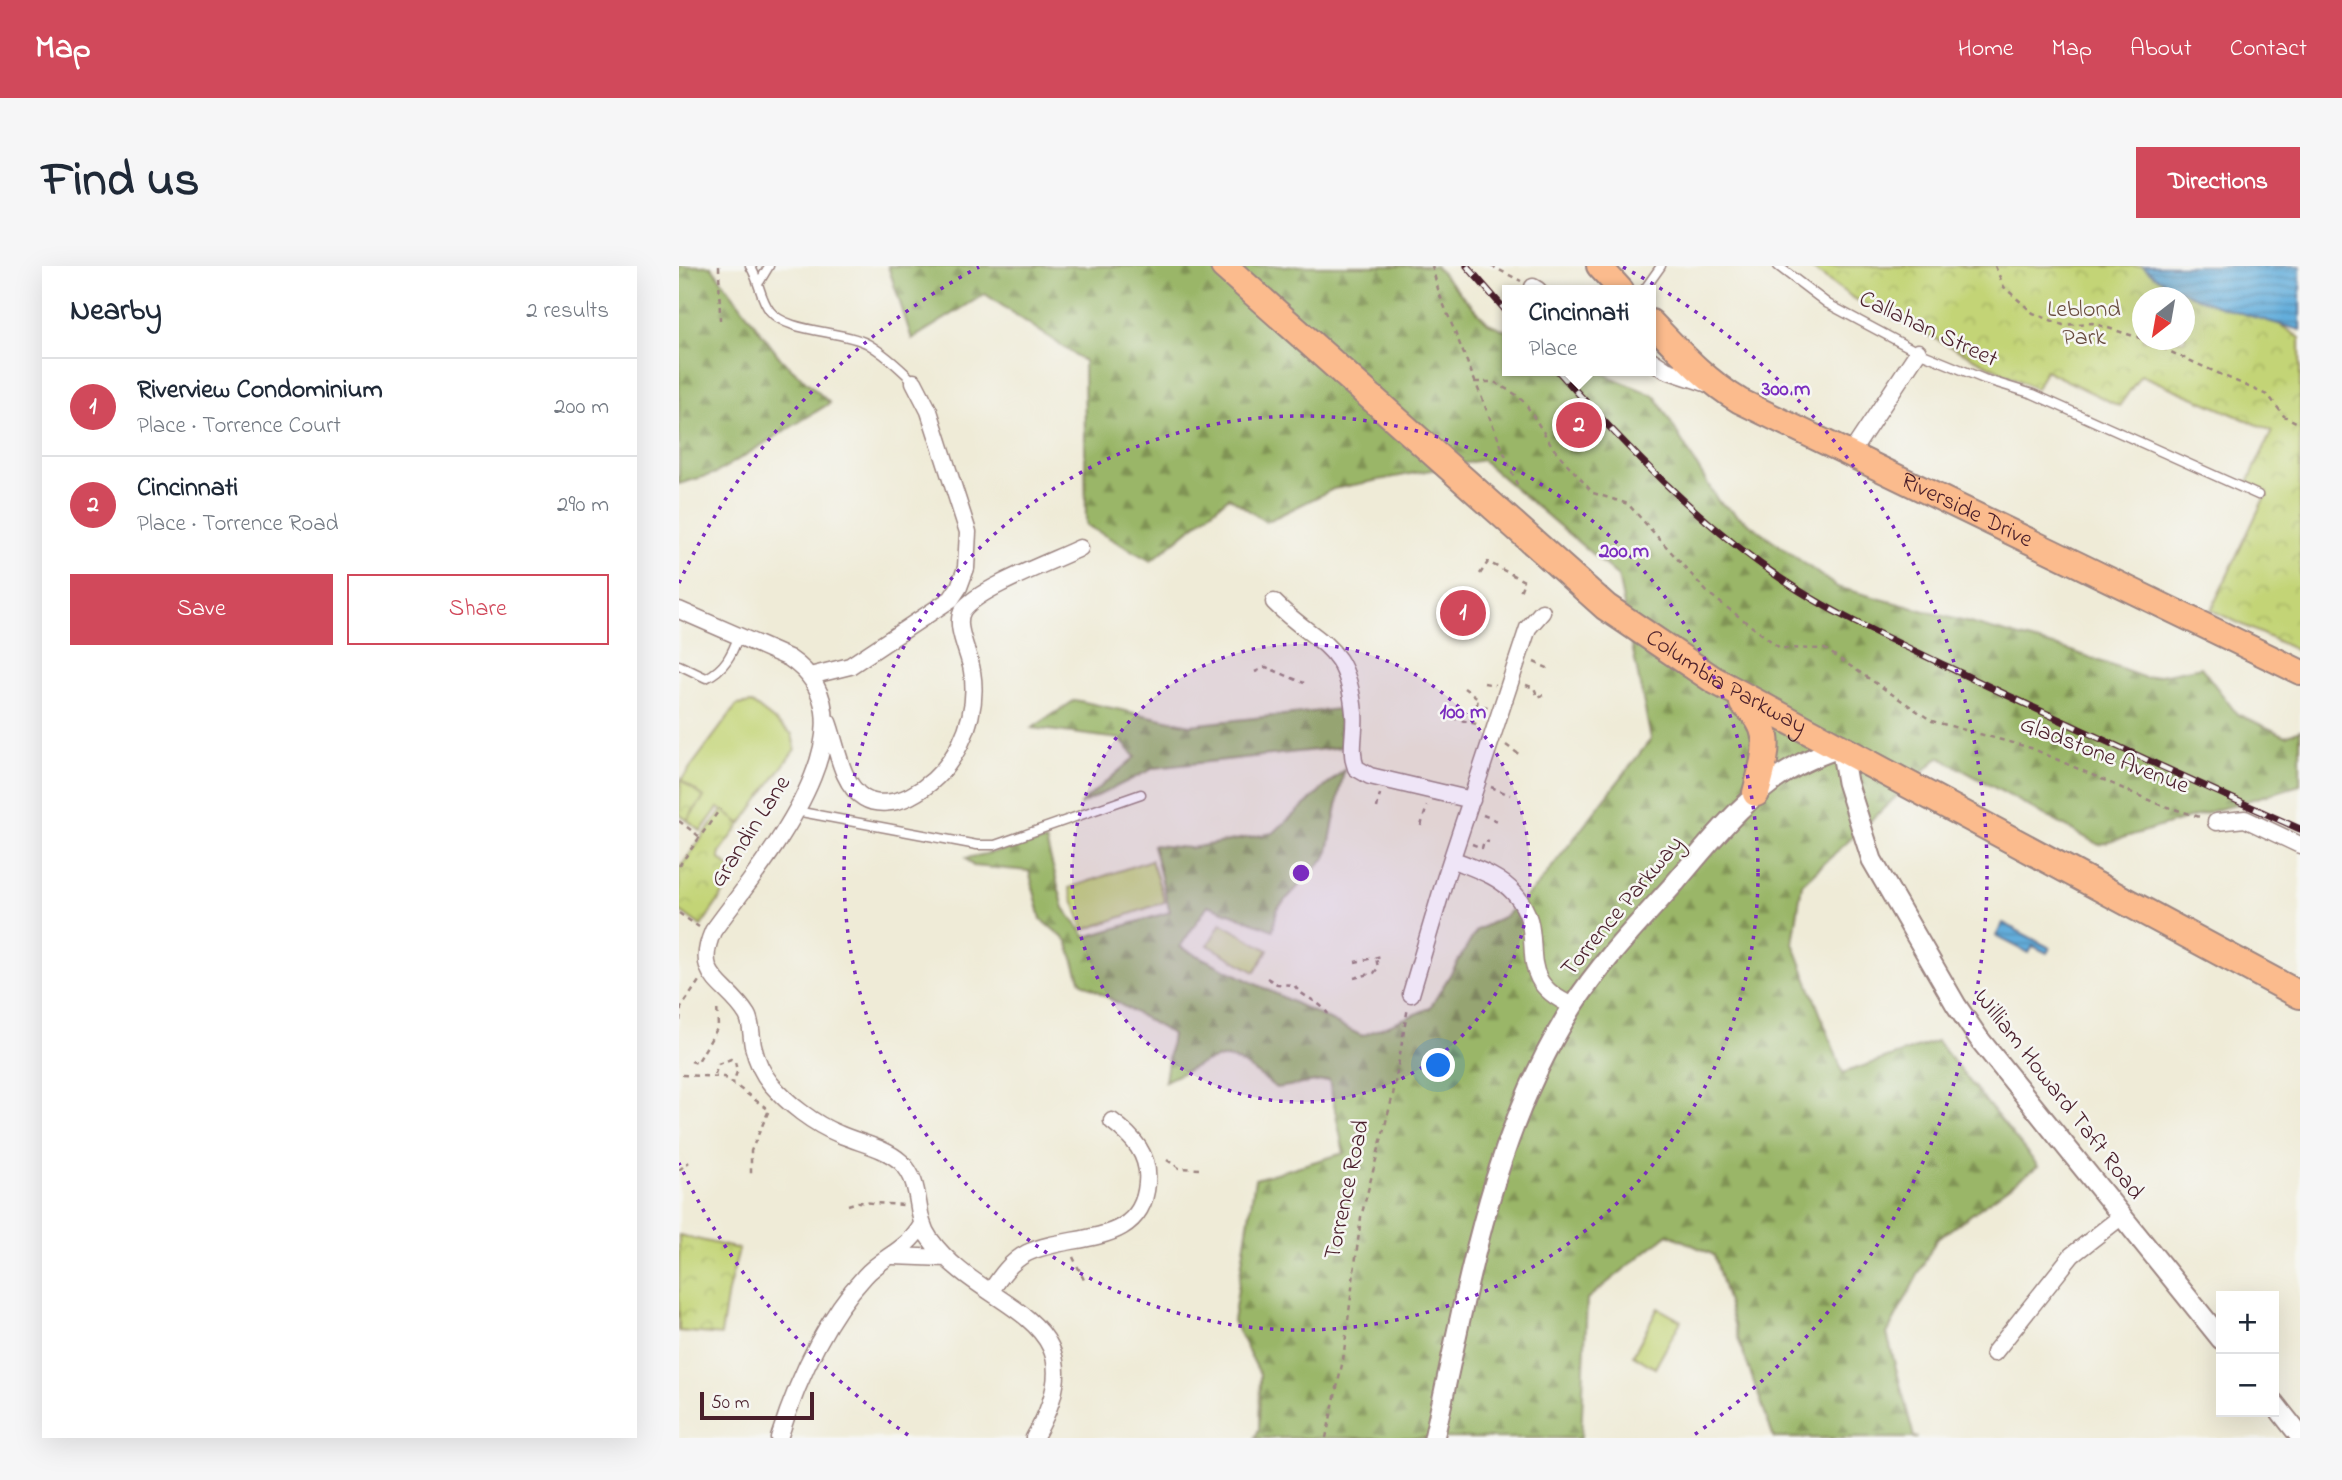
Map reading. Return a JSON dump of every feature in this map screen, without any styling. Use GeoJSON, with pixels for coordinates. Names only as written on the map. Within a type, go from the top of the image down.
{"type":"FeatureCollection","features":[{"type":"Feature","properties":{"kind":"highway","name":"Columbia Parkway"},"geometry":{"type":"LineString","coordinates":[[1224,266],[1606,607],[1714,680],[2300,995]]}},
{"type":"Feature","properties":{"kind":"highway"},"geometry":{"type":"LineString","coordinates":[[1714,680],[1752,709],[1765,727],[1766,744],[1756,793]]}},
{"type":"Feature","properties":{"kind":"main road"},"geometry":{"type":"LineString","coordinates":[[1599,266],[1617,285]]}},
{"type":"Feature","properties":{"kind":"main road","name":"Riverside Drive"},"geometry":{"type":"LineString","coordinates":[[1656,327],[1717,387],[1849,456],[2300,672]]}},
{"type":"Feature","properties":{"kind":"street"},"geometry":{"type":"LineString","coordinates":[[1849,456],[1918,352]]}},
{"type":"Feature","properties":{"kind":"street"},"geometry":{"type":"LineString","coordinates":[[1656,363],[1667,370],[1717,387]]}},
{"type":"Feature","properties":{"kind":"street"},"geometry":{"type":"LineString","coordinates":[[810,676],[850,666],[939,609],[959,587],[970,547],[968,532],[929,411],[914,382]]}},
{"type":"Feature","properties":{"kind":"street"},"geometry":{"type":"LineString","coordinates":[[679,610],[789,658],[810,676],[847,779],[864,798],[874,802],[889,802],[922,789],[954,755],[969,721],[973,673],[959,626],[962,611],[977,596],[1080,548]]}},
{"type":"Feature","properties":{"kind":"street"},"geometry":{"type":"LineString","coordinates":[[1274,602],[1335,652],[1343,665],[1349,679],[1355,716],[1353,752],[1356,768],[1370,775],[1472,800]]}},
{"type":"Feature","properties":{"kind":"street"},"geometry":{"type":"LineString","coordinates":[[1411,994],[1528,628],[1542,612]]}},
{"type":"Feature","properties":{"kind":"street","name":"Grandin Lane"},"geometry":{"type":"LineString","coordinates":[[826,717],[819,760],[796,811],[713,931],[708,943],[708,968],[717,985],[749,1017],[753,1049],[771,1083],[810,1117],[835,1133],[894,1157],[912,1177],[921,1226]]}},
{"type":"Feature","properties":{"kind":"street","name":"Torrence Parkway"},"geometry":{"type":"LineString","coordinates":[[1434,1438],[1480,1228],[1496,1172],[1516,1118],[1573,1006],[1598,970],[1756,793],[1798,765],[1841,747]]}},
{"type":"Feature","properties":{"kind":"street","name":"William Howard Taft Road"},"geometry":{"type":"LineString","coordinates":[[1841,747],[1847,782],[1872,860],[1956,1004],[1980,1040],[2216,1333]]}},
{"type":"Feature","properties":{"kind":"street"},"geometry":{"type":"LineString","coordinates":[[2216,822],[2245,819],[2300,845]]}},
{"type":"Feature","properties":{"kind":"street"},"geometry":{"type":"LineString","coordinates":[[1452,859],[1478,869],[1514,892],[1528,917],[1537,980],[1556,999],[1573,1006]]}},
{"type":"Feature","properties":{"kind":"street"},"geometry":{"type":"LineString","coordinates":[[991,1292],[1000,1276],[1027,1253],[1108,1234],[1129,1222],[1145,1200],[1148,1182],[1143,1155],[1137,1143],[1112,1121]]}},
{"type":"Feature","properties":{"kind":"street"},"geometry":{"type":"LineString","coordinates":[[1994,1353],[2072,1255],[2122,1216]]}},
{"type":"Feature","properties":{"kind":"street"},"geometry":{"type":"LineString","coordinates":[[779,1438],[802,1377],[843,1303],[868,1273],[893,1256],[921,1226],[946,1258],[1031,1320],[1049,1344],[1054,1359],[1055,1389],[1034,1438]]}},
{"type":"Feature","properties":{"kind":"street"},"geometry":{"type":"LineString","coordinates":[[893,1256],[946,1258]]}},
{"type":"Feature","properties":{"kind":"street"},"geometry":{"type":"LineString","coordinates":[[2279,1409],[2300,1436]]}},
{"type":"Feature","properties":{"kind":"lane"},"geometry":{"type":"LineString","coordinates":[[750,266],[759,281],[769,311],[783,321],[839,333],[867,343],[914,382]]}},
{"type":"Feature","properties":{"kind":"lane"},"geometry":{"type":"LineString","coordinates":[[759,281],[769,266]]}},
{"type":"Feature","properties":{"kind":"lane"},"geometry":{"type":"LineString","coordinates":[[1648,285],[1661,266]]}},
{"type":"Feature","properties":{"kind":"lane","name":"Callahan Street"},"geometry":{"type":"LineString","coordinates":[[1778,266],[1828,304],[1918,352],[2033,394],[2258,495]]}},
{"type":"Feature","properties":{"kind":"lane"},"geometry":{"type":"LineString","coordinates":[[679,665],[706,678],[726,663],[739,635]]}},
{"type":"Feature","properties":{"kind":"lane"},"geometry":{"type":"LineString","coordinates":[[796,811],[977,845],[995,845],[1141,794]]}},
{"type":"Feature","properties":{"kind":"path"},"geometry":{"type":"LineString","coordinates":[[719,266],[720,320]]}},
{"type":"Feature","properties":{"kind":"path"},"geometry":{"type":"LineString","coordinates":[[1432,266],[1439,293],[1518,487]]}},
{"type":"Feature","properties":{"kind":"path"},"geometry":{"type":"LineString","coordinates":[[1491,266],[1527,285]]}},
{"type":"Feature","properties":{"kind":"path"},"geometry":{"type":"LineString","coordinates":[[1995,266],[2004,287],[2033,313],[2063,325],[2092,323],[2132,336]]}},
{"type":"Feature","properties":{"kind":"path"},"geometry":{"type":"LineString","coordinates":[[2167,350],[2269,396],[2284,416],[2300,424]]}},
{"type":"Feature","properties":{"kind":"path","name":"Gladstone Avenue"},"geometry":{"type":"LineString","coordinates":[[1475,382],[1494,382],[1515,394],[1525,403],[1554,449],[1593,493],[1628,504],[1708,593],[1780,648],[1825,649],[1931,721],[2031,748],[2158,804],[2216,822]]}},
{"type":"Feature","properties":{"kind":"path"},"geometry":{"type":"LineString","coordinates":[[1480,574],[1488,562],[1524,580],[1520,592]]}},
{"type":"Feature","properties":{"kind":"path"},"geometry":{"type":"LineString","coordinates":[[1531,661],[1552,670]]}},
{"type":"Feature","properties":{"kind":"path"},"geometry":{"type":"LineString","coordinates":[[1255,672],[1266,667],[1304,683]]}},
{"type":"Feature","properties":{"kind":"path"},"geometry":{"type":"LineString","coordinates":[[1484,683],[1497,686]]}},
{"type":"Feature","properties":{"kind":"path"},"geometry":{"type":"LineString","coordinates":[[1524,684],[1534,688],[1538,697],[1543,695]]}},
{"type":"Feature","properties":{"kind":"path"},"geometry":{"type":"LineString","coordinates":[[1464,688],[1478,698],[1478,705],[1490,708]]}},
{"type":"Feature","properties":{"kind":"path"},"geometry":{"type":"LineString","coordinates":[[1452,718],[1472,723]]}},
{"type":"Feature","properties":{"kind":"path"},"geometry":{"type":"LineString","coordinates":[[1505,744],[1513,747],[1520,755]]}},
{"type":"Feature","properties":{"kind":"path"},"geometry":{"type":"LineString","coordinates":[[1491,787],[1510,795]]}},
{"type":"Feature","properties":{"kind":"path"},"geometry":{"type":"LineString","coordinates":[[1421,827],[1431,790]]}},
{"type":"Feature","properties":{"kind":"path"},"geometry":{"type":"LineString","coordinates":[[679,866],[720,809]]}},
{"type":"Feature","properties":{"kind":"path"},"geometry":{"type":"LineString","coordinates":[[1420,810],[1426,811]]}},
{"type":"Feature","properties":{"kind":"path"},"geometry":{"type":"LineString","coordinates":[[1482,814],[1500,822]]}},
{"type":"Feature","properties":{"kind":"path"},"geometry":{"type":"LineString","coordinates":[[684,818],[680,821],[700,837]]}},
{"type":"Feature","properties":{"kind":"path"},"geometry":{"type":"LineString","coordinates":[[1472,844],[1482,848],[1484,841],[1489,842]]}},
{"type":"Feature","properties":{"kind":"path"},"geometry":{"type":"LineString","coordinates":[[679,913],[704,930]]}},
{"type":"Feature","properties":{"kind":"path"},"geometry":{"type":"LineString","coordinates":[[1355,962],[1382,956]]}},
{"type":"Feature","properties":{"kind":"path"},"geometry":{"type":"LineString","coordinates":[[1354,978],[1374,973],[1378,968],[1376,957]]}},
{"type":"Feature","properties":{"kind":"path"},"geometry":{"type":"LineString","coordinates":[[697,972],[704,989]]}},
{"type":"Feature","properties":{"kind":"path"},"geometry":{"type":"LineString","coordinates":[[1267,978],[1277,984],[1294,985],[1299,993],[1319,1001],[1328,1014]]}},
{"type":"Feature","properties":{"kind":"path"},"geometry":{"type":"LineString","coordinates":[[680,1021],[681,1008],[699,980]]}},
{"type":"Feature","properties":{"kind":"path","name":"Torrence Road"},"geometry":{"type":"LineString","coordinates":[[1326,1438],[1343,1360],[1361,1217],[1393,1096],[1411,994]]}},
{"type":"Feature","properties":{"kind":"path"},"geometry":{"type":"LineString","coordinates":[[691,1061],[697,1063],[718,1027],[719,1010],[714,997]]}},
{"type":"Feature","properties":{"kind":"path"},"geometry":{"type":"LineString","coordinates":[[715,1074],[719,1063],[731,1059],[735,1061],[737,1072],[733,1083]]}},
{"type":"Feature","properties":{"kind":"path"},"geometry":{"type":"LineString","coordinates":[[681,1075],[715,1074],[733,1083],[769,1110],[751,1150],[751,1178]]}},
{"type":"Feature","properties":{"kind":"path"},"geometry":{"type":"LineString","coordinates":[[1167,1160],[1179,1168],[1199,1169]]}},
{"type":"Feature","properties":{"kind":"path"},"geometry":{"type":"LineString","coordinates":[[679,1170],[689,1162]]}},
{"type":"Feature","properties":{"kind":"path"},"geometry":{"type":"LineString","coordinates":[[848,1205],[858,1202],[919,1206]]}},
{"type":"Feature","properties":{"kind":"path"},"geometry":{"type":"LineString","coordinates":[[1070,1241],[1074,1260],[1085,1282]]}},
{"type":"Feature","properties":{"kind":"green space"},"geometry":{"type":"Polygon","coordinates":[[[679,266],[711,266],[781,359],[830,403],[716,473],[679,484],[679,266]]]}},
{"type":"Feature","properties":{"kind":"green space"},"geometry":{"type":"Polygon","coordinates":[[[888,266],[1435,266],[1488,323],[1502,329],[1502,376],[1609,376],[1655,396],[1718,501],[1837,587],[2072,651],[2145,678],[2201,667],[2237,714],[2286,736],[2300,730],[2300,785],[2099,845],[1939,757],[1802,884],[1793,943],[1843,1073],[1937,1041],[2038,1166],[1936,1240],[1887,1334],[1914,1437],[1918,1438],[1774,1438],[1739,1341],[1714,1255],[1668,1234],[1587,1299],[1581,1438],[1255,1438],[1259,1429],[1260,1374],[1233,1321],[1255,1179],[1344,1153],[1329,1080],[1276,1088],[1245,1065],[1223,1058],[1200,1064],[1165,1081],[1172,1034],[1081,982],[1067,941],[1041,919],[1029,871],[973,866],[966,858],[1046,841],[1064,908],[1086,937],[1170,912],[1153,845],[1191,848],[1273,833],[1344,770],[1327,856],[1277,909],[1273,930],[1208,905],[1180,947],[1362,1036],[1430,1008],[1477,930],[1505,916],[1538,885],[1651,739],[1618,576],[1482,460],[1333,489],[1266,522],[1229,497],[1151,561],[1086,525],[1084,361],[985,294],[912,339],[888,266]]]}},
{"type":"Feature","properties":{"kind":"green space","name":"Leblond Park"},"geometry":{"type":"Polygon","coordinates":[[[1808,266],[2191,266],[2300,338],[2300,652],[2211,610],[2267,492],[2248,482],[2272,431],[2141,375],[2119,406],[2045,370],[2036,389],[1853,298],[1808,266]]]}},
{"type":"Feature","properties":{"kind":"green space"},"geometry":{"type":"Polygon","coordinates":[[[1075,700],[1190,725],[1338,709],[1342,747],[1154,768],[1079,805],[1135,757],[1120,739],[1032,728],[1075,700]]]}},
{"type":"Feature","properties":{"kind":"green space"},"geometry":{"type":"Polygon","coordinates":[[[752,703],[792,734],[795,749],[741,824],[718,808],[701,831],[687,820],[704,797],[681,780],[737,705],[752,703]]]}},
{"type":"Feature","properties":{"kind":"green space"},"geometry":{"type":"Polygon","coordinates":[[[681,780],[704,797],[687,820],[679,814],[681,780]]]}},
{"type":"Feature","properties":{"kind":"green space"},"geometry":{"type":"Polygon","coordinates":[[[722,810],[741,824],[720,852],[719,858],[737,874],[701,926],[679,910],[679,869],[722,810]]]}},
{"type":"Feature","properties":{"kind":"green space"},"geometry":{"type":"Polygon","coordinates":[[[1151,860],[1165,902],[1084,930],[1069,888],[1151,860]]]}},
{"type":"Feature","properties":{"kind":"green space"},"geometry":{"type":"Polygon","coordinates":[[[1221,923],[1268,950],[1255,972],[1208,945],[1221,923]]]}},
{"type":"Feature","properties":{"kind":"green space"},"geometry":{"type":"Polygon","coordinates":[[[679,1235],[739,1249],[728,1291],[721,1335],[679,1331],[679,1235]]]}},
{"type":"Feature","properties":{"kind":"green space"},"geometry":{"type":"Polygon","coordinates":[[[1658,1308],[1681,1321],[1655,1368],[1633,1355],[1658,1308]]]}},
{"type":"Feature","properties":{"kind":"water"},"geometry":{"type":"Polygon","coordinates":[[[2143,266],[2300,266],[2300,330],[2195,297],[2195,287],[2174,287],[2143,266]]]}},
{"type":"Feature","properties":{"kind":"water"},"geometry":{"type":"Polygon","coordinates":[[[2003,923],[2050,948],[2047,953],[2033,946],[2029,953],[1996,936],[2003,923]]]}},
{"type":"Feature","properties":{"kind":"railway"},"geometry":{"type":"LineString","coordinates":[[1467,266],[1502,306]]}},
{"type":"Feature","properties":{"kind":"railway"},"geometry":{"type":"LineString","coordinates":[[1563,376],[1610,428],[1693,509],[1752,558],[1802,593],[1992,688],[2300,829]]}},
{"type":"Feature","properties":{"kind":"place","name":"Cincinnati"},"geometry":{"type":"Point","coordinates":[1579,425]}},
{"type":"Feature","properties":{"kind":"place","name":"Riverview Condominium"},"geometry":{"type":"Point","coordinates":[1463,613]}}]}
